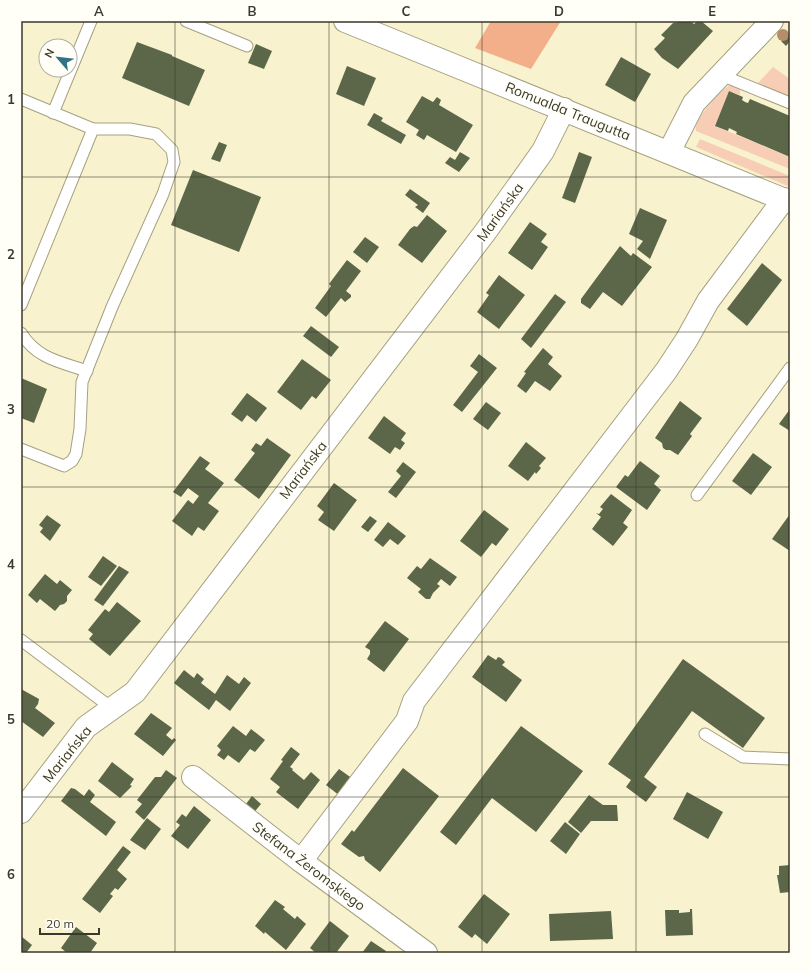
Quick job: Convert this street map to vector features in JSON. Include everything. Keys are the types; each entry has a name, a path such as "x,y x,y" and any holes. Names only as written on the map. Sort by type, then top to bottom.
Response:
{"street":[{"name":"Romualda Traugutta","path":"345,21 787,201"},
{"path":"669,152 694,103 772,21"},
{"name":"Mariańska","path":"21,812 86,728 134,692 486,231 543,151 564,109"},
{"path":"301,861 407,721 414,701 666,370 687,339 708,301 787,201"},
{"name":"Stefana Żeromskiego","path":"193,777 301,861 426,953"}],"lane":[{"path":"53,113 91,21"},
{"path":"186,21 247,46"},
{"path":"721,75 790,103"},
{"path":"21,99 93,129 130,129 156,134 172,150 174,162 163,194 112,307 82,382 80,429 76,454 72,461 64,466 21,449"},
{"path":"21,305 93,129"},
{"path":"22,337 33,350 42,355 87,371"},
{"path":"697,495 790,368"},
{"path":"21,640 113,709"},
{"path":"705,734 743,757 790,759"}],"shaded area":[{"path":"491,21 561,21 531,69 475,48"},
{"path":"773,67 790,79 790,97 757,84"},
{"path":"732,84 740,88 740,95 729,91 715,126 790,157 790,169 696,131 696,126 703,112 722,91"},
{"path":"700,139 790,176 790,187 696,147"}],"building":[{"path":"690,21 694,24 701,21 713,31 678,69 662,58 654,49 665,38 661,35 673,23"},
{"path":"788,35 790,37 790,41 786,46 781,41"},
{"path":"137,42 172,55 205,70 189,106 122,78"},
{"path":"256,44 272,51 264,69 248,63"},
{"path":"621,57 651,74 635,102 605,85"},
{"path":"347,66 376,78 364,106 336,94"},
{"path":"729,91 743,97 742,100 745,102 748,103 750,99 790,116 790,157 736,134 737,132 729,128 728,131 715,126"},
{"path":"422,96 433,102 437,97 441,100 439,105 473,125 456,152 427,135 424,140 416,135 419,130 406,122"},
{"path":"374,113 383,118 381,121 406,135 401,144 367,125"},
{"path":"219,142 227,145 220,162 211,159"},
{"path":"460,152 470,158 459,172 445,163 450,157 455,160"},
{"path":"579,152 592,157 575,203 562,198"},
{"path":"193,170 261,197 239,252 171,225"},
{"path":"410,189 430,203 423,213 415,207 418,205 405,195"},
{"path":"640,208 667,220 650,259 637,249 643,241 629,234"},
{"path":"427,215 447,231 422,263 398,245 410,229 414,226 417,227"},
{"path":"530,222 547,234 541,242 548,247 532,270 508,253"},
{"path":"365,237 379,247 367,263 353,252"},
{"path":"620,246 631,256 633,253 652,267 622,306 603,292 590,309 581,303 581,299"},
{"path":"347,260 361,271 346,291 351,295 351,297 345,302 341,298 326,317 315,308 331,286 329,284"},
{"path":"762,263 782,280 747,326 727,309"},
{"path":"499,275 525,295 499,329 477,312 489,295 486,293"},
{"path":"555,294 566,302 531,348 521,339"},
{"path":"311,326 339,347 331,357 303,336"},
{"path":"543,348 553,357 548,364 562,376 550,391 535,381 526,393 517,386 526,373 524,372"},
{"path":"479,354 497,368 462,412 453,405 478,372 470,366"},
{"path":"302,359 331,380 316,399 312,396 301,410 277,392"},
{"path":"21,378 47,389 34,423 21,418"},
{"path":"247,393 267,408 256,422 247,415 242,422 231,414"},
{"path":"680,401 702,418 690,434 692,436 678,455 663,448 662,443 655,438"},
{"path":"486,402 501,413 488,430 473,419"},
{"path":"790,409 790,431 779,424"},
{"path":"384,416 406,433 401,440 405,443 400,450 395,447 390,454 368,438"},
{"path":"267,438 291,455 259,499 234,480 255,453 251,450 256,443 261,446"},
{"path":"526,442 546,458 539,466 541,468 536,474 535,472 528,481 508,466"},
{"path":"753,453 772,467 751,495 732,481"},
{"path":"200,456 210,463 205,469 224,483 208,503 219,511 204,531 198,527 192,536 172,521 188,500 193,504 199,496 188,488 181,497 173,492"},
{"path":"640,461 660,476 654,484 661,490 647,510 616,487 625,475 628,477"},
{"path":"403,462 416,472 396,498 388,492 401,476 396,471"},
{"path":"334,483 357,500 334,531 318,520 324,512 317,506"},
{"path":"611,494 632,510 623,523 628,527 613,546 592,529 601,517 596,513 599,514 603,509 600,507"},
{"path":"484,510 509,529 496,546 492,543 481,557 460,541"},
{"path":"790,514 790,551 772,539"},
{"path":"47,515 61,525 50,541 40,532 43,528 39,525"},
{"path":"370,516 377,521 368,532 361,527"},
{"path":"388,522 406,536 398,545 390,539 383,547 374,540"},
{"path":"103,556 117,566 101,586 88,577"},
{"path":"430,558 457,577 450,586 441,579 437,584 440,586 433,593 430,599 426,599 418,592 421,589 407,578 417,566 421,569"},
{"path":"119,566 129,572 103,606 94,600"},
{"path":"45,574 57,584 60,580 72,590 67,596 67,601 60,605 55,611 40,599 37,603 28,595"},
{"path":"117,602 141,621 110,656 89,639 93,634 88,630 105,609 109,612"},
{"path":"385,621 409,639 384,672 367,659 370,654 370,650 365,647"},
{"path":"488,655 496,660 498,657 501,658 505,662 502,665 522,680 506,702 472,677"},
{"path":"683,659 765,718 743,748 692,711 644,777 657,787 646,802 626,787 631,780 608,764"},
{"path":"184,670 194,678 197,673 204,679 201,683 215,694 227,675 239,684 244,677 251,683 230,711 216,700 209,710 174,683"},
{"path":"21,689 39,699 35,708 55,723 43,737 21,721"},
{"path":"151,713 172,728 166,735 172,740 174,738 176,740 163,756 134,734"},
{"path":"233,726 246,736 251,729 265,740 255,752 250,749 239,763 228,755 224,760 217,755 221,750 217,746"},
{"path":"521,726 583,771 536,832 492,798 456,845 440,832"},
{"path":"291,747 300,754 290,767 293,769 292,770 304,780 311,772 320,780 298,809 276,792 280,787 270,779 283,761 281,760"},
{"path":"112,762 134,779 130,785 132,786 120,798 98,781"},
{"path":"403,768 439,796 380,872 365,860 364,856 359,857 341,844 352,830 354,832"},
{"path":"339,769 353,779 340,796 326,785"},
{"path":"166,770 177,778 144,820 135,812 142,804 137,800 155,777 161,777"},
{"path":"71,788 75,789 84,796 89,789 95,795 90,802 116,822 106,836 61,801"},
{"path":"687,792 723,812 708,839 673,819"},
{"path":"589,795 603,805 617,805 618,821 591,821 581,833 568,822"},
{"path":"252,796 261,804 252,815 243,808"},
{"path":"194,806 211,820 188,849 171,836 180,825 176,822 182,814 186,817"},
{"path":"147,818 161,829 145,850 130,840"},
{"path":"565,822 580,834 566,854 550,841"},
{"path":"123,846 131,852 117,870 127,879 118,890 115,888 110,894 113,896 100,913 82,899"},
{"path":"790,865 790,892 780,893 777,875 779,875 779,866"},
{"path":"484,894 510,914 487,944 475,934 472,938 458,927"},
{"path":"275,900 285,907 283,909 295,919 297,916 306,924 286,950 265,932 264,934 255,926"},
{"path":"690,909 692,909 693,935 666,936 665,910 679,910 679,913 690,912"},
{"path":"611,911 613,939 550,941 549,914"},
{"path":"330,921 349,936 336,953 316,953 310,948"},
{"path":"76,927 97,943 90,953 67,953 61,948"},
{"path":"21,936 32,945 26,953 21,953"},
{"path":"371,941 386,951 384,953 362,953"}]}
